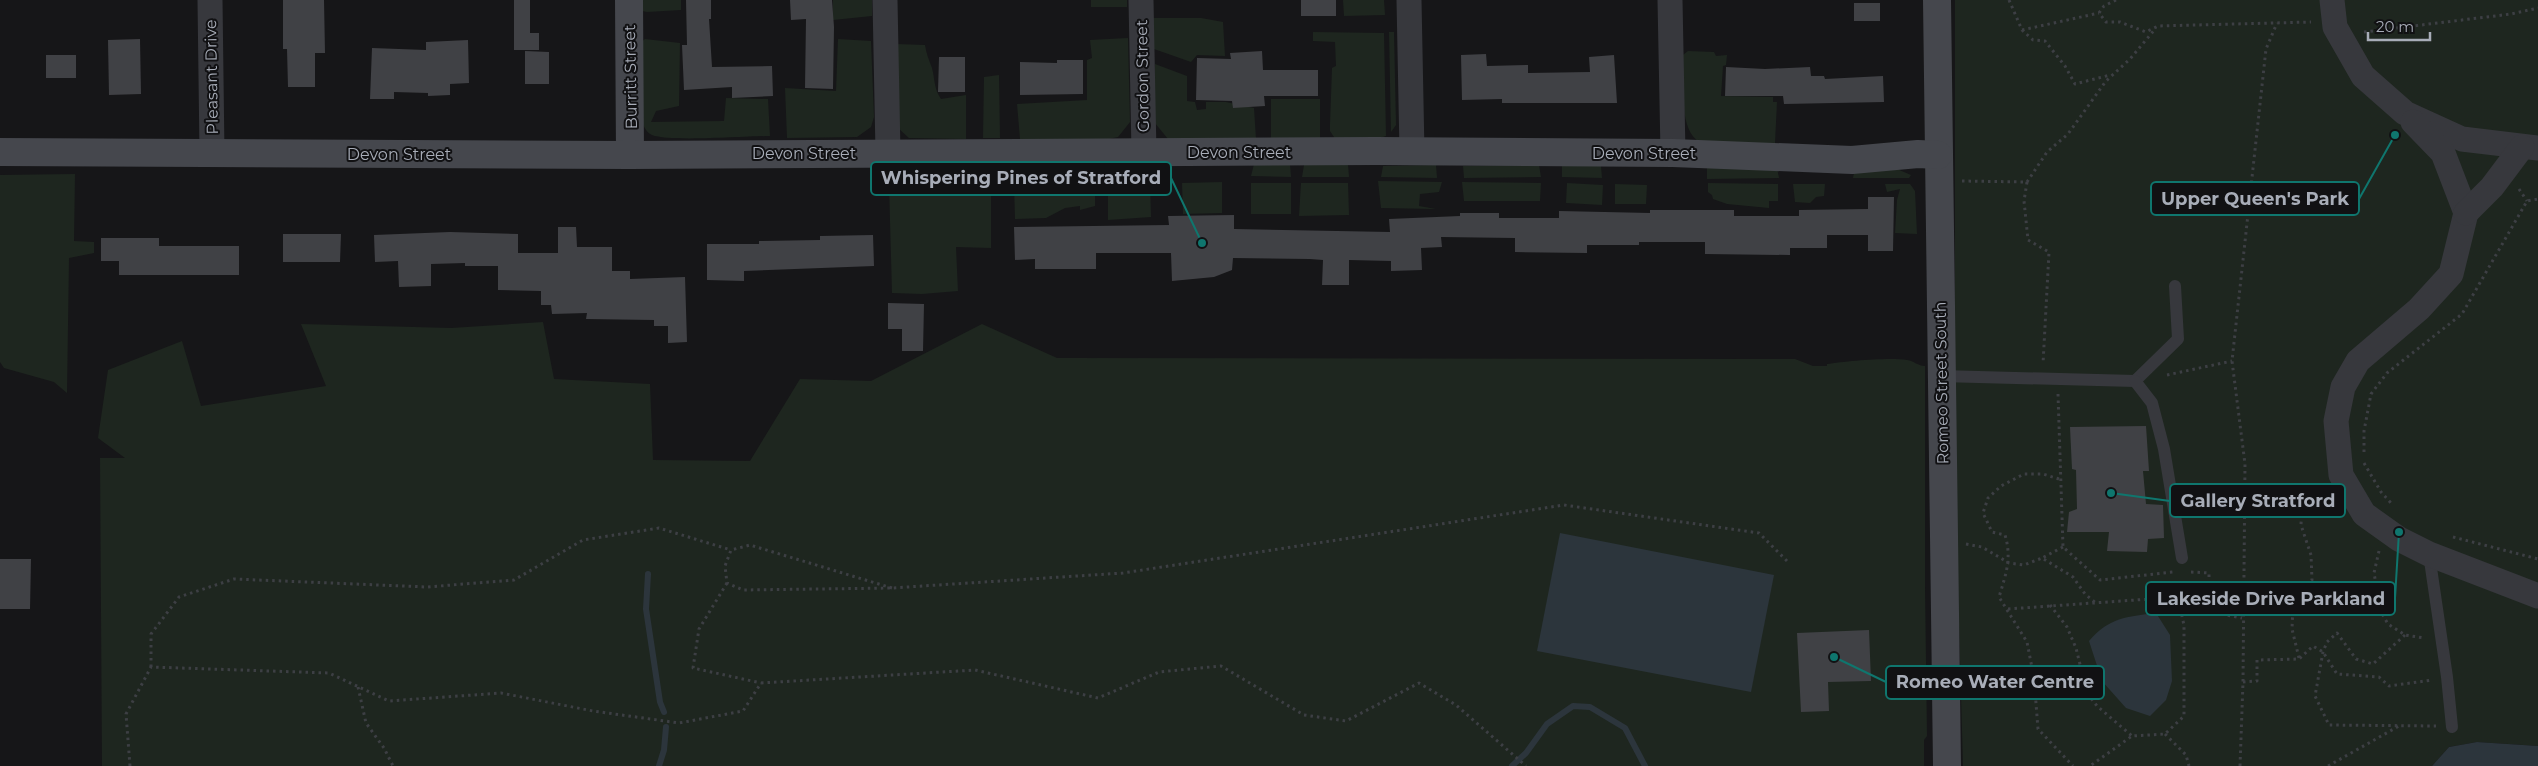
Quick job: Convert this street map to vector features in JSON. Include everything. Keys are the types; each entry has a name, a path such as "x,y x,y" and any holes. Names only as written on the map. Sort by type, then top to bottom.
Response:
{"street":[{"name":"Pleasant Drive","path":"210,0 212,154"},
{"name":"Burritt Street","path":"629,0 630,155"},
{"path":"886,0 888,153"},
{"name":"Gordon Street","path":"1141,0 1144,153"},
{"path":"1409,0 1412,152"},
{"path":"1670,0 1673,153"},
{"name":"Romeo Street South","path":"1937,0 1947,766"},
{"path":"2332,0 2335,27 2364,76 2404,113 2442,153 2466,213"},
{"path":"2404,113 2462,139 2530,148"},
{"path":"2530,148 2466,213 2451,274 2419,309 2358,361 2342,387 2336,421 2341,475 2364,514 2391,519 2399,539 2536,601"},
{"name":"Devon Street","path":"0,152 630,155 888,153 1673,153 1852,160 1938,154"}],"lane":[{"path":"1941,376 2135,381 2178,339 2175,286"},
{"path":"2135,381 2152,403 2164,449 2182,558"},
{"path":"2429,554 2447,677 2452,727"}],"path":[{"path":"2009,0 2022,30 2033,40 2045,41 2065,66 2075,84 2114,74 2120,67"},
{"path":"2022,30 2099,13 2104,6 2116,0"},
{"path":"2099,13 2106,22 2120,22 2146,32 2158,26 2316,22 2358,32 2511,14 2538,8"},
{"path":"2240,766 2243,682 2242,618 2245,464 2232,361 2266,49 2277,24"},
{"path":"2042,380 2049,252 2028,240 2024,201 2027,182 2048,152 2068,134 2106,81 2158,26"},
{"path":"1957,181 2027,182"},
{"path":"2442,641 2405,635 2388,624 2381,612 2374,573 2391,519 2381,492 2364,463 2364,431 2371,394 2387,374 2462,314 2527,201 2538,199"},
{"path":"2135,381 2232,361"},
{"path":"2058,380 2059,479 2063,547 2100,580 2183,571 2209,573 2209,604 2221,614 2242,618"},
{"path":"2059,479 2043,474 2024,474 2001,486 1988,498 1983,513 1992,532 2004,535 2009,548 2009,563 1999,596 2027,642 2034,678 2038,729 2073,766"},
{"path":"2299,659 2292,629 2293,604 2312,580 2311,555 2301,525 2302,503 2341,475"},
{"path":"727,583 743,590 892,588 1122,573 1564,505 1758,534 1787,561"},
{"path":"130,766 126,714 151,667 151,634 179,597 234,579 427,587 514,580 583,540 659,528 731,550 750,545 892,588"},
{"path":"2444,534 2538,560"},
{"path":"1944,540 1982,547 2009,563 2024,565 2063,547"},
{"path":"731,550 724,566 727,583 698,629 693,668 761,683 975,670 1098,698 1159,672 1220,666 1304,714 1346,721 1419,683 1456,704 1526,766"},
{"path":"2042,558 2073,577 2085,594 2097,604"},
{"path":"2182,558 2183,571"},
{"path":"2008,609 2164,598 2180,608 2184,624 2184,716 2165,734 2132,736 2090,766"},
{"path":"2050,605 2067,627 2076,648 2087,693 2097,706 2132,736"},
{"path":"2405,635 2373,664 2356,659 2337,633 2327,642 2323,652 2316,696 2329,725 2452,727"},
{"path":"2243,682 2257,681 2256,660 2299,659 2313,646 2323,652 2337,674 2378,677 2389,686 2447,677"},
{"path":"151,667 328,673 389,701 502,693 593,711 679,723 743,711 761,683"},
{"path":"357,686 366,723 384,748 393,766"},
{"path":"2328,766 2400,726"},
{"path":"2165,734 2186,754 2189,766"}],"shaded area":[{"path":"638,0 681,0 681,10 647,12 638,10"},
{"path":"833,0 872,0 872,16 833,20"},
{"path":"1091,0 1127,0 1127,7 1091,7"},
{"path":"1343,0 1384,0 1385,15 1344,16"},
{"path":"1955,0 2538,0 2538,746 2477,742 2449,747 2432,766 1963,766 1955,483"},
{"path":"1151,18 1201,18 1223,22 1225,56 1197,55 1191,62 1154,49"},
{"path":"1313,32 1384,33 1386,136 1373,140 1336,140 1330,131 1332,68 1336,66 1335,42 1313,41"},
{"path":"1389,32 1394,32 1396,125 1391,132"},
{"path":"1128,38 1130,122 1118,137 1109,139 1020,139 1017,104 1087,100 1087,60 1092,58 1090,40"},
{"path":"645,39 680,43 679,106 656,111 651,122 724,121 726,98 768,99 770,136 674,138 661,137 649,133 642,123 639,44"},
{"path":"838,39 871,41 874,117 871,127 857,137 787,138 785,88 836,91"},
{"path":"896,44 925,45 936,88 941,99 966,95 966,139 909,138 897,127"},
{"path":"1688,51 1714,52 1716,56 1727,55 1726,65 1723,66 1721,96 1773,97 1773,102 1777,102 1775,143 1702,143 1694,137 1685,117 1683,90 1683,55"},
{"path":"1155,64 1187,76 1187,101 1195,102 1197,110 1206,109 1206,102 1226,102 1254,108 1256,139 1168,139 1155,123"},
{"path":"999,75 1000,138 983,138 984,77"},
{"path":"1271,99 1320,99 1320,139 1271,138"},
{"path":"1254,164 1290,164 1291,177 1251,176"},
{"path":"1348,164 1349,177 1302,177 1304,165"},
{"path":"1436,165 1437,178 1381,177 1383,166"},
{"path":"1539,165 1541,177 1464,178 1463,166"},
{"path":"1562,166 1601,166 1602,178 1562,177"},
{"path":"1707,167 1777,168 1779,178 1707,179"},
{"path":"1855,168 1897,169 1911,175 1909,178 1853,178"},
{"path":"75,174 74,241 94,242 94,253 69,258 67,393 54,382 4,368 0,362 0,175"},
{"path":"1378,181 1442,182 1439,192 1420,194 1419,206 1436,209 1381,208"},
{"path":"1150,182 1151,217 1108,220 1108,183"},
{"path":"1222,182 1222,213 1183,214 1182,183"},
{"path":"1462,182 1541,183 1540,201 1464,201"},
{"path":"1095,183 1095,206 1080,210 1080,206 1065,208 1046,218 1015,219 1014,184"},
{"path":"1251,183 1291,183 1291,214 1251,214"},
{"path":"1301,183 1348,183 1349,215 1299,216"},
{"path":"1567,183 1603,185 1602,205 1566,203"},
{"path":"1708,183 1778,184 1778,201 1769,201 1769,208 1727,204 1713,199 1712,195 1708,192"},
{"path":"889,184 991,185 991,248 956,247 958,291 922,294 892,293"},
{"path":"1615,184 1647,185 1646,204 1615,204"},
{"path":"1793,184 1825,184 1824,196 1816,197 1810,203 1795,202"},
{"path":"1885,184 1910,184 1915,191 1917,234 1895,233 1897,200 1900,189 1887,192"},
{"path":"543,322 554,379 650,384 653,460 750,461 800,379 871,381 982,324 1057,358 1795,359 1813,366 1827,366 1827,364 1868,360 1899,359 1925,366 1927,736 1924,740 1924,766 102,766 100,458 125,458 98,438 108,370 182,341 201,406 326,386 301,324 451,328"},
{"path":"1560,533 1774,575 1751,692 1537,651"},
{"path":"2156,613 2170,635 2172,681 2166,700 2150,716 2126,708 2102,681 2089,641 2104,627 2119,620"},
{"path":"2477,742 2538,746 2538,766 2432,766 2449,747"}],"building":[{"path":"283,0 324,0 325,53 315,53 315,87 288,87 287,49 283,49"},
{"path":"514,0 530,0 530,33 539,33 539,50 514,50"},
{"path":"686,0 711,0 711,19 709,19 712,67 772,66 773,96 732,98 732,87 684,90 682,45 687,45"},
{"path":"790,0 832,0 834,27 833,89 805,88 806,19 791,20"},
{"path":"1301,0 1336,0 1336,16 1301,16"},
{"path":"1854,3 1880,3 1880,21 1854,21"},
{"path":"140,39 141,94 109,95 108,40"},
{"path":"468,40 469,83 450,84 450,95 428,96 428,93 394,92 394,99 370,99 372,48 426,50 426,42"},
{"path":"525,51 549,52 549,84 525,84"},
{"path":"1262,51 1263,70 1318,70 1318,96 1264,96 1265,106 1233,108 1232,101 1196,100 1197,58 1231,59 1230,53"},
{"path":"1486,54 1487,66 1528,65 1528,73 1590,72 1589,57 1614,55 1617,103 1502,103 1502,99 1462,100 1461,55"},
{"path":"46,55 76,55 76,78 46,78"},
{"path":"939,57 965,57 965,92 938,92"},
{"path":"1057,60 1083,60 1083,94 1020,95 1020,62 1057,63"},
{"path":"1726,67 1765,69 1810,67 1811,76 1824,76 1825,79 1883,76 1884,102 1784,104 1783,96 1725,96"},
{"path":"1868,197 1894,197 1893,251 1868,251 1868,235 1827,235 1827,248 1790,248 1790,255 1705,254 1705,242 1639,242 1639,245 1587,245 1587,253 1515,252 1515,238 1441,237 1442,247 1421,248 1422,270 1391,271 1391,261 1349,260 1349,285 1322,285 1323,260 1310,259 1233,258 1232,270 1214,277 1172,281 1171,253 1096,253 1096,269 1035,269 1035,259 1015,260 1014,227 1169,225 1168,216 1234,215 1234,229 1390,232 1389,219 1460,216 1460,213 1499,213 1499,218 1559,218 1559,211 1650,213 1650,210 1734,210 1734,216 1799,216 1799,210 1868,209"},
{"path":"558,227 576,227 577,247 612,247 612,271 630,271 630,279 685,277 687,342 668,343 668,326 654,326 654,320 586,319 587,313 552,314 551,305 541,305 541,291 498,290 498,266 465,266 465,263 431,264 431,286 399,287 398,261 375,262 374,235 450,232 518,234 518,253 558,253"},
{"path":"283,234 341,234 340,262 283,262"},
{"path":"873,235 874,266 744,271 744,281 707,280 707,244 759,244 759,241 820,240 820,236"},
{"path":"101,238 159,238 159,246 239,246 239,275 119,275 119,261 101,261"},
{"path":"888,303 924,304 923,351 902,351 902,329 888,329"},
{"path":"2146,426 2149,471 2143,471 2146,504 2163,505 2164,538 2148,539 2147,552 2107,551 2109,532 2067,532 2069,512 2077,509 2076,470 2072,469 2070,427"},
{"path":"0,559 31,559 30,609 0,609"},
{"path":"1869,630 1871,681 1828,682 1829,711 1801,712 1797,633"}],"waterway":[{"path":"648,574 646,609 660,702 664,712"},
{"path":"1512,766 1526,753 1547,724 1573,706 1590,707 1625,728 1645,766"},
{"path":"659,766 664,750 666,727"}],"place":[{"name":"Upper Queen's Park","path":"2395,135"},
{"name":"Whispering Pines of Stratford","path":"1202,243"},
{"name":"Gallery Stratford","path":"2111,493"},
{"name":"Lakeside Drive Parkland","path":"2399,532"},
{"name":"Romeo Water Centre","path":"1834,657"}]}
